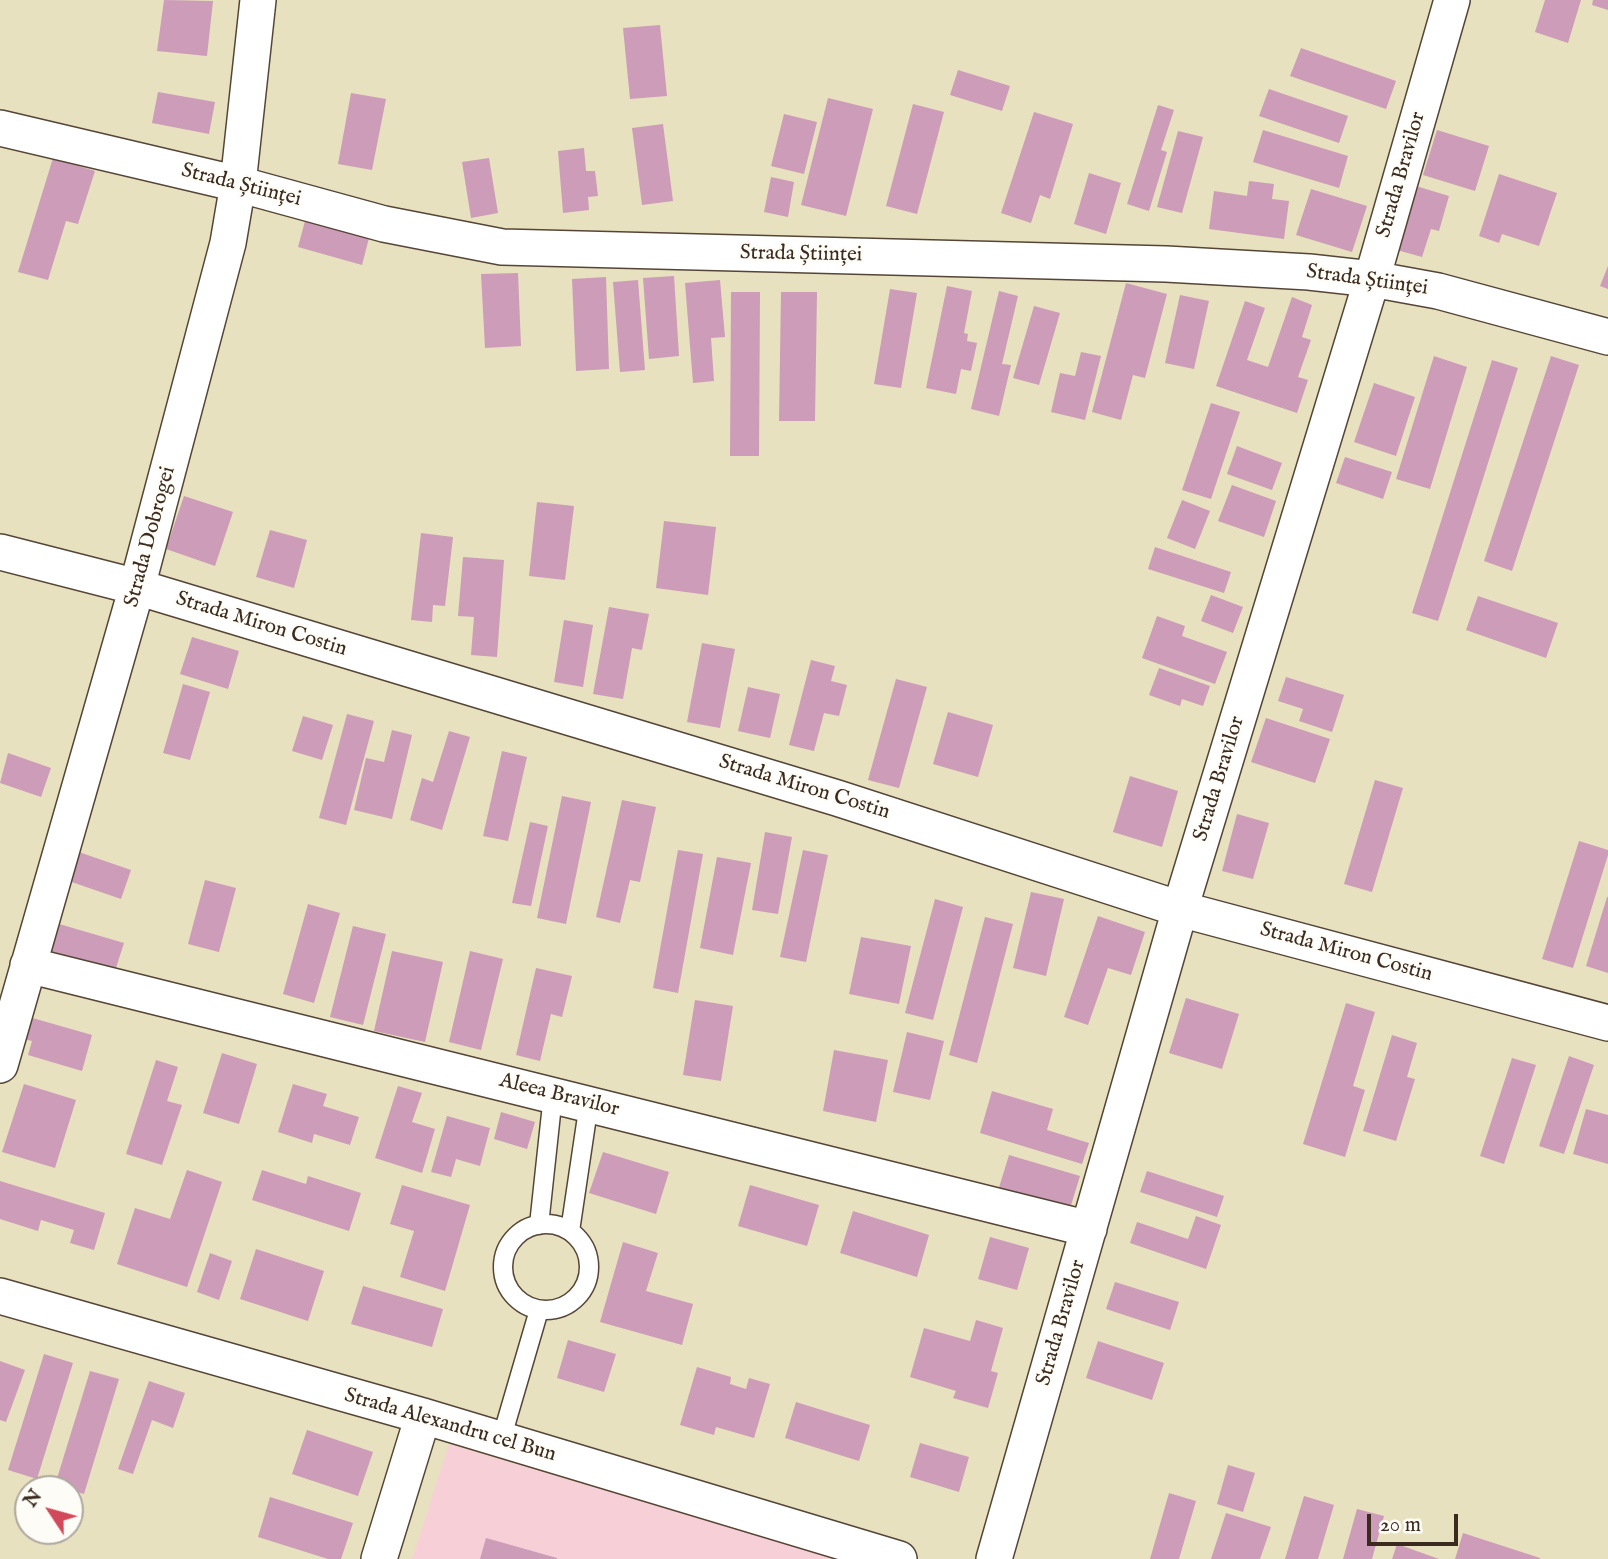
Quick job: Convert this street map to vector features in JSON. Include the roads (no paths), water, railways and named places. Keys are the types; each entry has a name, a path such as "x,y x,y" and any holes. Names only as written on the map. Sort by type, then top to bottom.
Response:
{"street":[{"name":"Strada Dobrogei","path":"0,1065 137,587 228,243 238,184 258,0"},
{"name":"Strada Bravilor","path":"994,1559 1180,909 1372,279 1452,0"},
{"name":"Strada Științei","path":"0,128 238,184 384,224 502,247 1166,264 1372,279 1438,291 1608,337"},
{"name":"Strada Miron Costin","path":"0,552 137,587 837,798 1180,909 1608,1023"},
{"name":"Aleea Bravilor","path":"29,965 1088,1230"},
{"name":"Strada Alexandru cel Bun","path":"0,1296 423,1416 899,1559"},
{"path":"379,1559 423,1416"}],"lane":[{"path":"540,1225 554,1095"},
{"path":"570,1231 589,1103"},
{"path":"540,1225 556,1225 570,1231 579,1239 589,1260 583,1289 573,1301 560,1308 538,1310 514,1296 506,1284 503,1269 510,1244 520,1233 540,1225"},
{"path":"501,1440 538,1310"}]}
